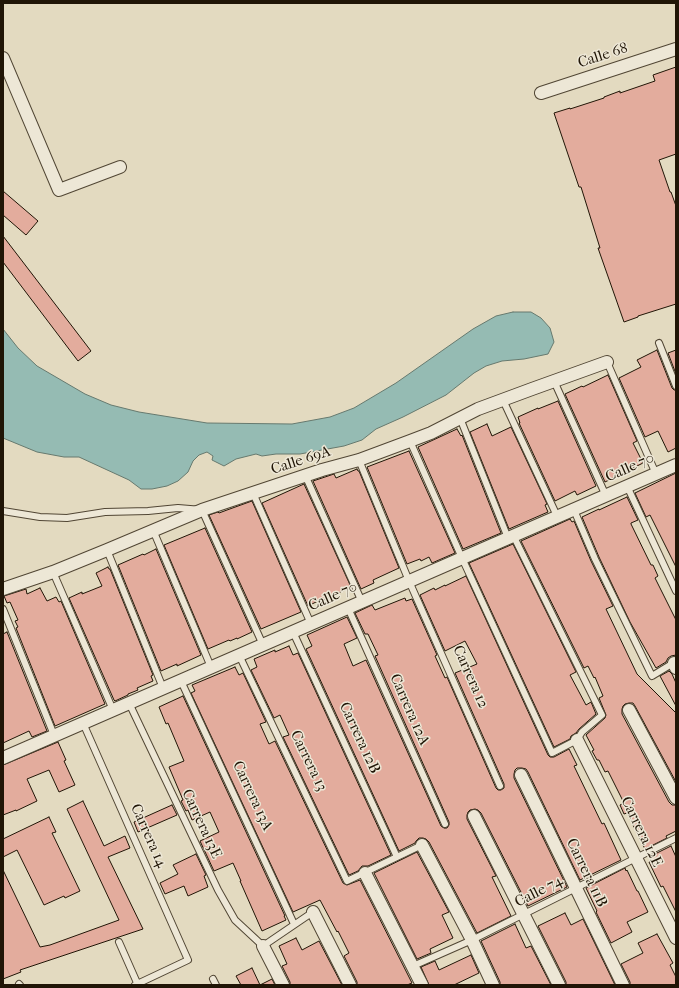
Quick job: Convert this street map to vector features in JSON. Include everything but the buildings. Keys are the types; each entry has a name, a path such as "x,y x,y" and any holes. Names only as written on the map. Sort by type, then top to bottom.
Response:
{"street":[{"name":"Calle 68","path":"541,93 676,50"},
{"path":"3,58 59,190 120,167"},
{"name":"Calle 69A","path":"3,589 53,572 202,510 305,475 359,460 410,441 478,409 608,362"},
{"name":"Calle 70","path":"3,758 676,465"},
{"path":"630,710 676,798"},
{"name":"Carrera 12E","path":"577,740 676,938"},
{"name":"Carrera 11B","path":"520,775 623,985"},
{"path":"474,816 559,985"},
{"path":"422,845 494,985"},
{"path":"365,873 422,985"},
{"path":"313,912 350,985"},
{"path":"263,946 283,985"}],"lane":[{"path":"659,343 676,386"},
{"path":"608,362 656,474"},
{"path":"554,381 606,496"},
{"path":"504,400 558,516"},
{"path":"410,441 552,753 577,740 582,732 602,715 511,536 460,418"},
{"name":"Carrera 12","path":"359,460 409,581 500,786"},
{"path":"305,475 362,602"},
{"path":"627,486 676,591"},
{"path":"253,493 311,624"},
{"path":"3,511 40,517 67,518 104,512 148,511 178,508 202,510 262,645"},
{"path":"574,510 595,559 652,676 675,664"},
{"path":"153,530 211,668"},
{"path":"107,550 163,688"},
{"path":"53,572 113,710"},
{"name":"Carrera 12A","path":"348,608 445,824"},
{"path":"3,609 54,735"},
{"name":"Carrera 12B","path":"293,632 397,857"},
{"name":"Carrera 13","path":"239,655 347,881 365,873"},
{"name":"Carrera 13A","path":"181,681 294,924"},
{"name":"Carrera 13E","path":"129,703 218,890 235,920 263,946"},
{"name":"Carrera 14","path":"83,723 188,960 137,985"},
{"name":"Calle 74","path":"413,966 472,940 676,838"},
{"path":"365,873 422,845"},
{"path":"263,946 313,912"},
{"path":"119,942 137,985"}],"water":[{"path":"513,312 531,312 541,318 550,328 554,342 548,354 524,359 502,361 486,366 474,373 446,395 376,429 362,440 344,446 300,454 276,454 262,456 256,454 236,459 224,466 212,460 213,456 207,452 199,455 193,461 188,472 178,481 167,486 152,489 141,489 129,480 79,457 64,457 37,452 3,438 3,329 18,348 37,366 85,394 111,405 139,412 207,423 292,424 330,417 354,408 396,383 473,329 496,316"}]}
